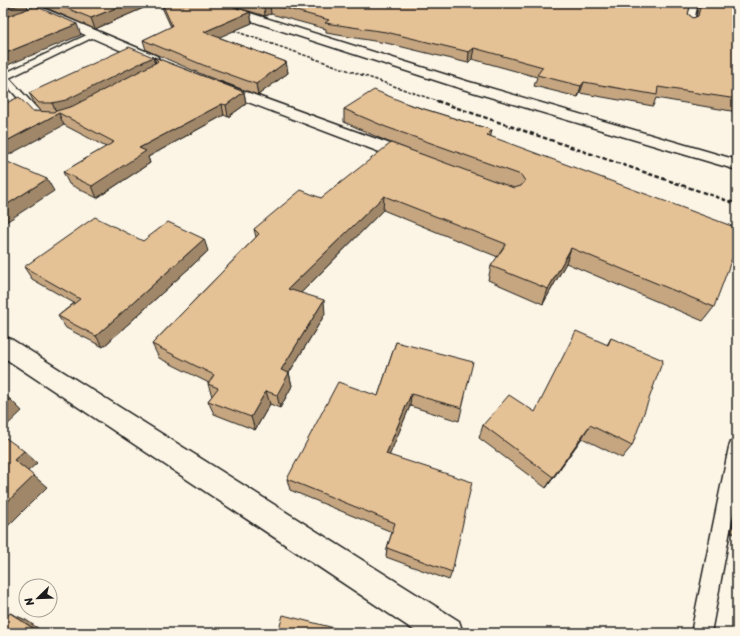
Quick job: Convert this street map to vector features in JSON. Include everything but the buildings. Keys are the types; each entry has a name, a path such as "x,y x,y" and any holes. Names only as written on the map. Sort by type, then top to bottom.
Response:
{"street":[{"path":"21,3 165,65"},
{"path":"206,3 461,84 737,165"},
{"path":"200,80 429,165"},
{"path":"3,345 156,446 448,633"}],"lane":[{"path":"688,25 694,3"},
{"path":"30,17 43,12"},
{"path":"58,119 41,119 4,77 94,35"},
{"path":"701,633 737,447"}],"railway":[{"path":"154,3 172,9"},
{"path":"223,27 440,102"},
{"path":"437,101 737,204"}]}
